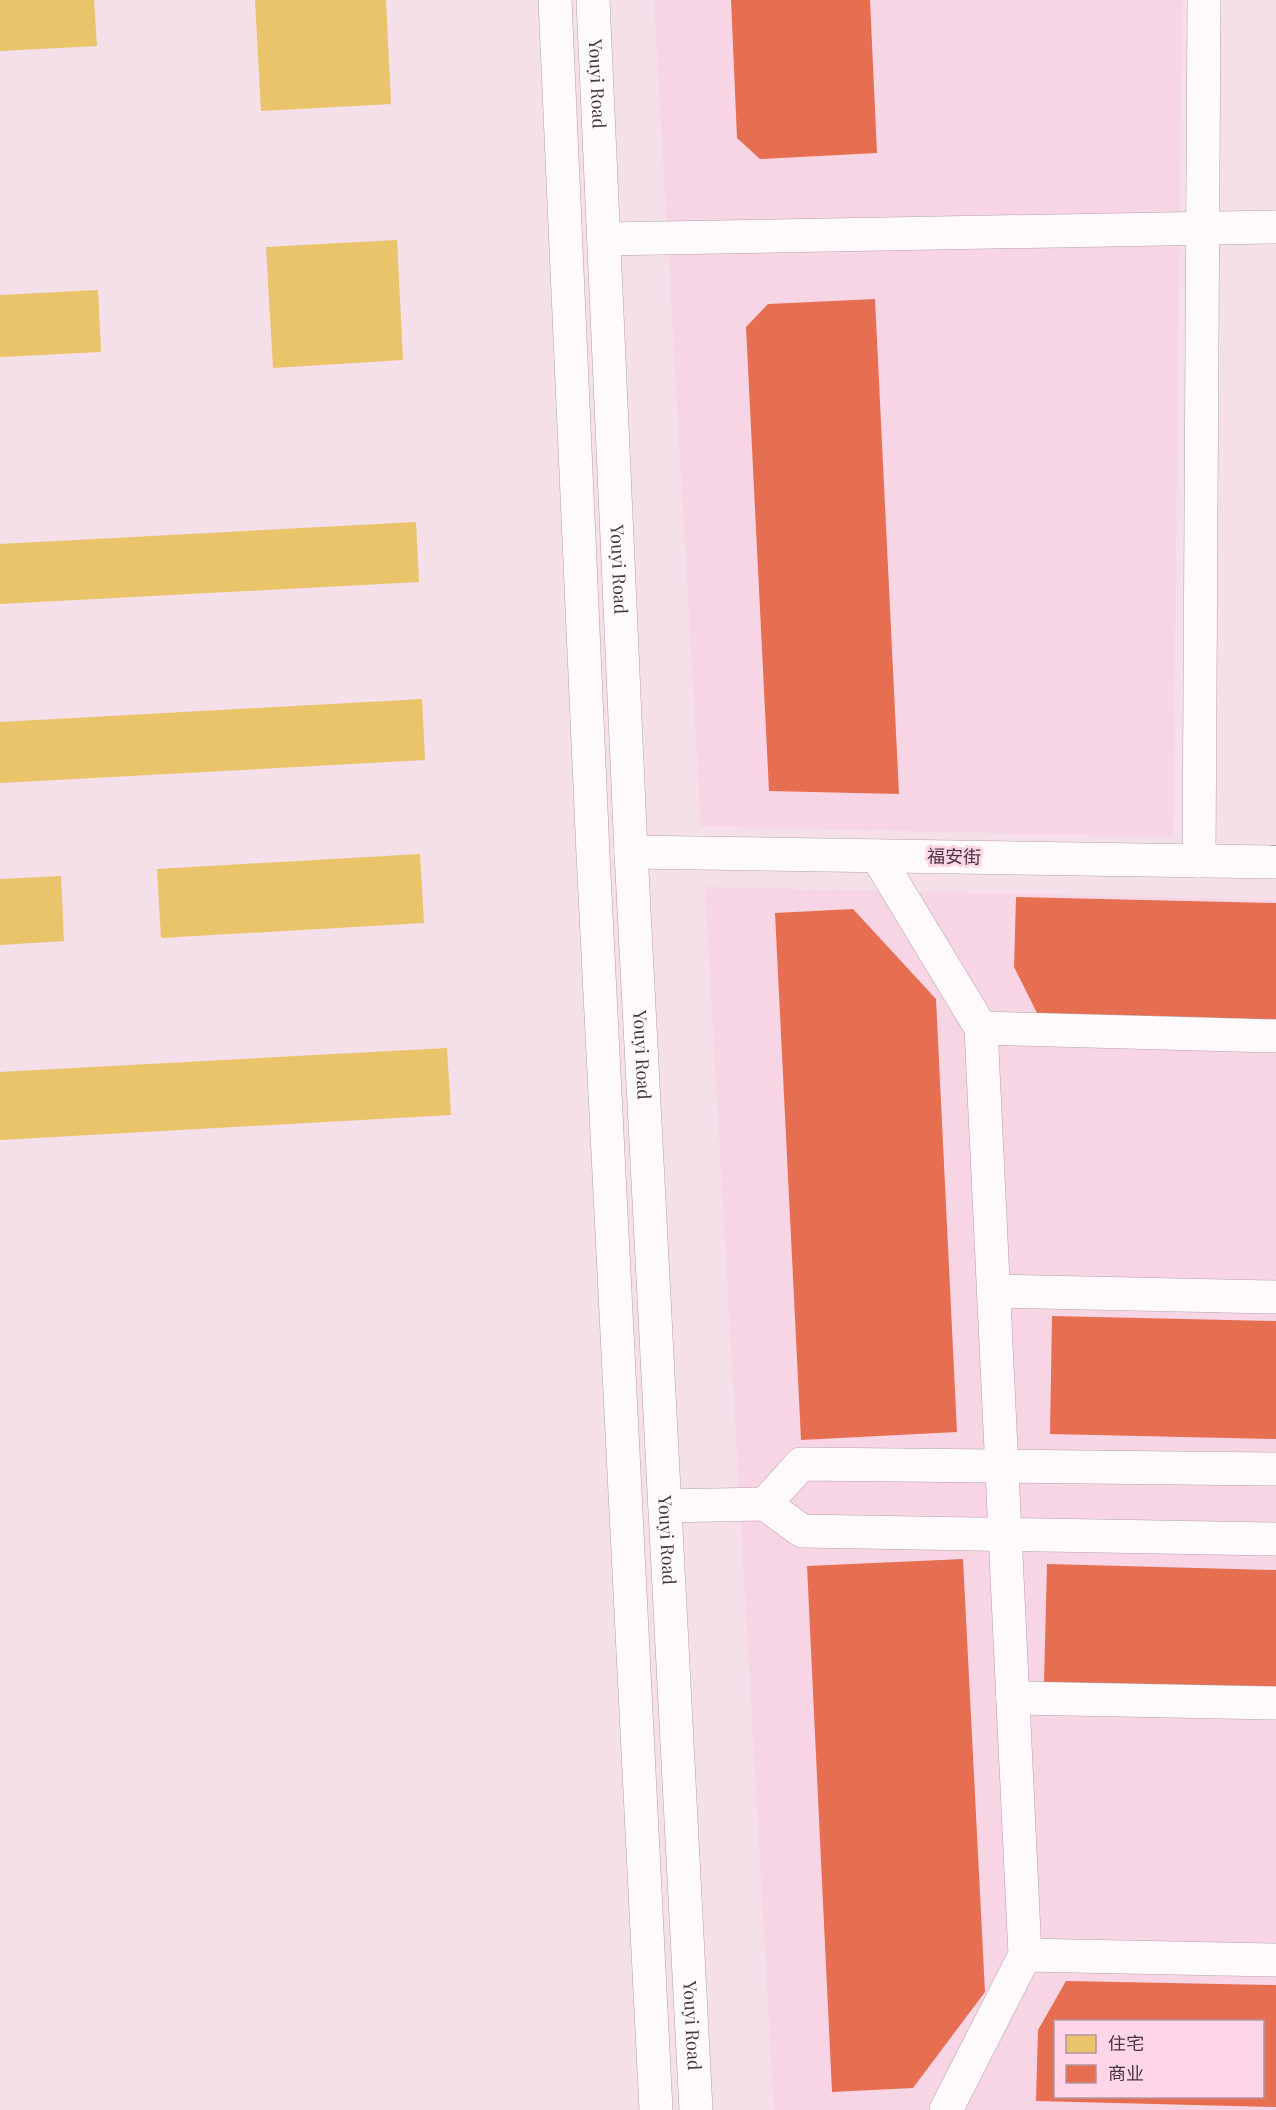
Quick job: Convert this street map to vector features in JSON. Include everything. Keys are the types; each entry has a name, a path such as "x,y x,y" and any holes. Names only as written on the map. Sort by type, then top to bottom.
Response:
{"main road":[{"path":"555,0 591,831 656,2110"},
{"name":"Youyi Road","path":"593,0 631,852 696,2110"},
{"path":"1199,861 1204,0"},
{"path":"604,239 1276,227"},
{"name":"福安街","path":"631,852 1276,862"},
{"path":"877,856 981,1028 1024,1955 946,2110"},
{"path":"981,1028 1276,1036"},
{"path":"993,1291 1276,1297"},
{"path":"765,1504 801,1464 1276,1469"},
{"path":"665,1506 765,1504 802,1531 1276,1539"},
{"path":"1013,1698 1276,1703"},
{"path":"1024,1955 1276,1960"}],"shaded area":[{"path":"654,0 1182,0 1173,837 701,826"},
{"path":"705,887 1276,900 1276,2110 774,2110"}],"building: 住宅":[{"path":"0,0 94,0 97,46 0,51"},
{"path":"255,0 386,0 391,104 261,111"},
{"path":"397,240 403,360 273,368 266,247"},
{"path":"98,290 101,352 0,357 0,295"},
{"path":"416,522 419,582 0,604 0,544"},
{"path":"422,699 425,760 0,783 0,722"},
{"path":"420,854 424,923 161,938 157,869"},
{"path":"61,876 64,941 0,945 0,879"},
{"path":"447,1048 451,1115 0,1140 0,1072"}],"building: 商业":[{"path":"731,0 870,0 877,153 760,159 737,138"},
{"path":"875,299 899,794 769,791 746,327 768,304"},
{"path":"1016,897 1276,903 1276,1024 1040,1019 1014,967"},
{"path":"853,909 936,999 957,1432 801,1440 775,913"},
{"path":"1052,1316 1276,1321 1276,1439 1050,1434"},
{"path":"963,1559 985,1992 913,2088 832,2092 807,1566"},
{"path":"1047,1564 1276,1570 1276,1688 1044,1683"},
{"path":"1066,1981 1276,1985 1276,2107 1036,2101 1038,2030"}]}
